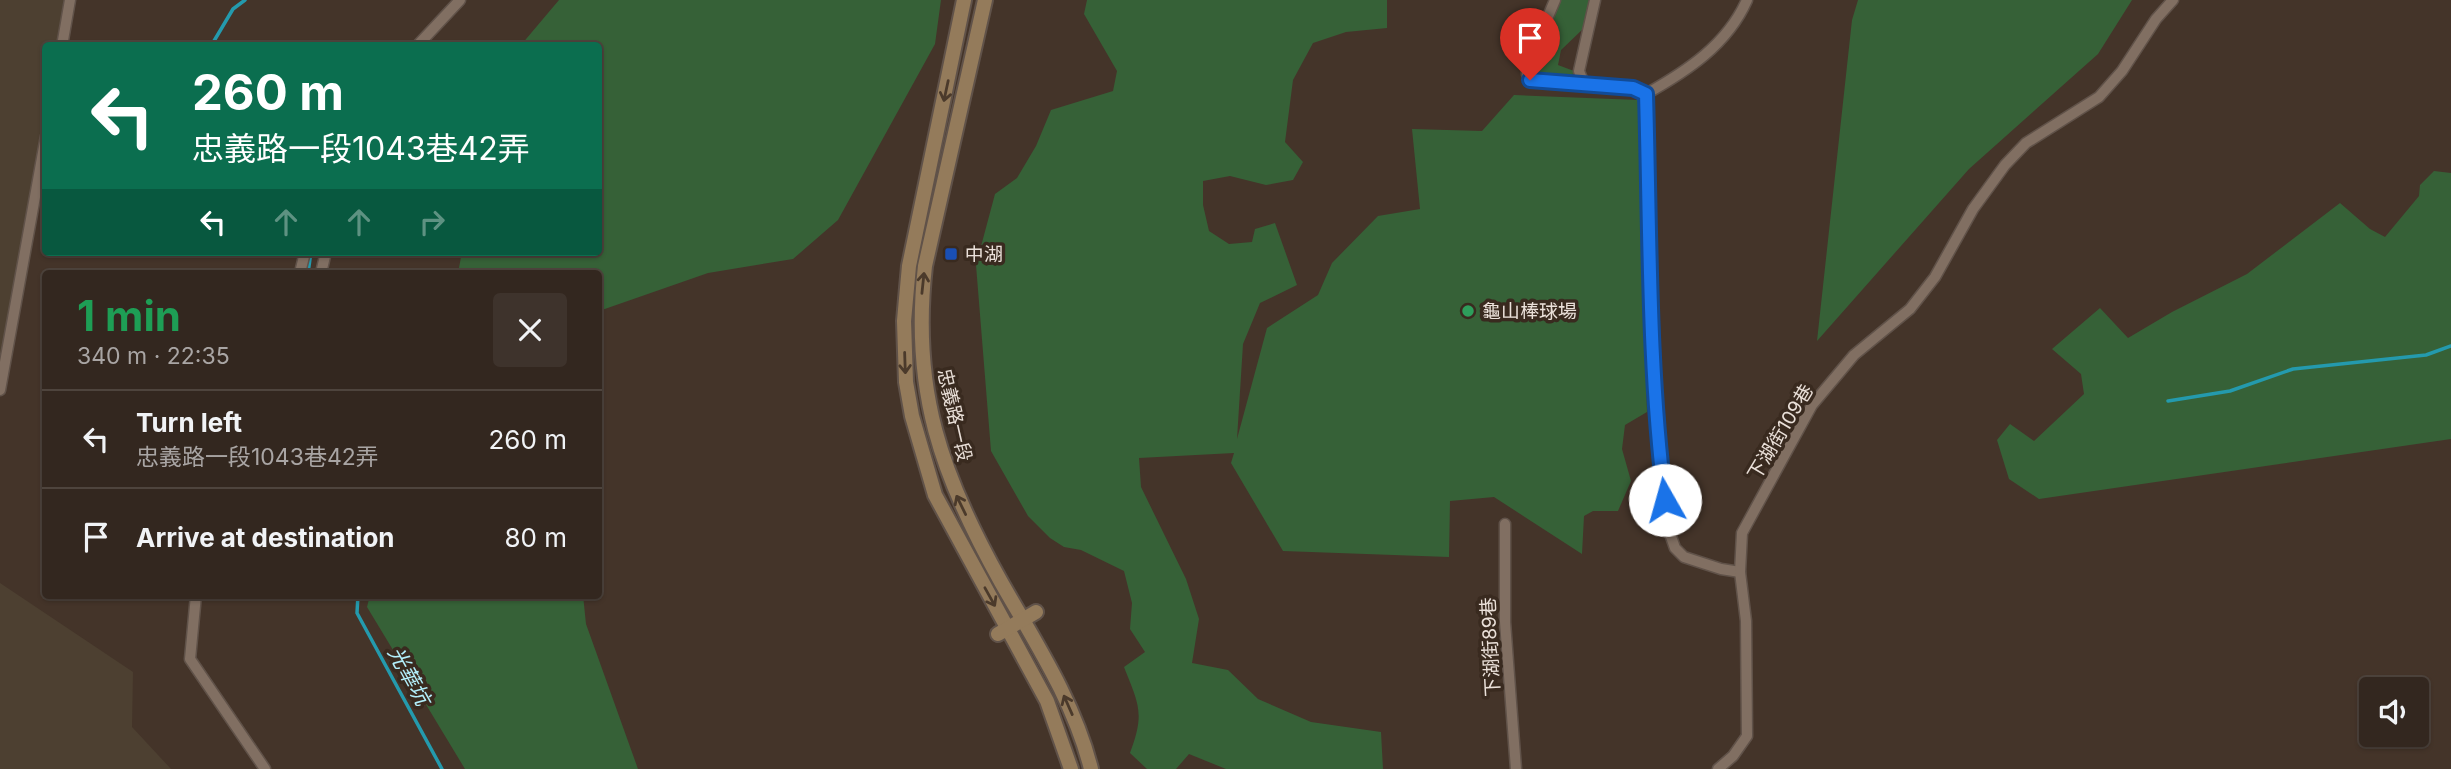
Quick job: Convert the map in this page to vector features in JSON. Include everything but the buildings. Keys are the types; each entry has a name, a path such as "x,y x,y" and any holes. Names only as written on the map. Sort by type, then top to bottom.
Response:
{"main road":[{"name":"忠義路一段","path":"964,0 951,46 909,265 904,321 906,382 912,416 935,495 1003,631 1047,701 1071,769"},
{"name":"忠義路一段","path":"985,0 980,52 925,266 922,292 925,383 937,437 956,496 1029,616 1067,703 1091,769"},
{"path":"951,46 980,52"},
{"path":"1003,631 1029,616"}],"street":[{"path":"63,42 70,0"},
{"path":"421,42 460,0"},
{"path":"1555,0 1530,57 1527,74 1530,80 1633,88 1646,94"},
{"path":"1584,84 1579,71 1595,0"},
{"path":"1646,94 1707,54 1737,23 1747,0"},
{"name":"下湖街109巷","path":"1718,769 1733,756 1747,736 1746,621 1740,572 1742,533 1812,405 1854,355 1910,309 1935,277 1973,209 2005,165 2025,143 2099,97 2122,71 2156,19 2173,0"},
{"path":"1646,94 1654,405 1668,528 1675,548 1684,557 1740,572"},
{"path":"0,390 42,158"},
{"name":"下湖街89巷","path":"1505,524 1505,622 1517,769"},
{"path":"196,599 190,659 265,769"}],"shaded area":[{"path":"0,0 67,0 60,42 42,42 42,135 0,368"},
{"path":"0,583 133,672 132,727 171,769 0,769"}],"green space":[{"path":"559,0 941,0 935,44 838,220 793,259 708,273 602,310 602,270 459,270 461,256 602,256 602,42 524,42"},
{"path":"1087,0 1387,0 1387,28 1346,32 1313,43 1293,80 1285,142 1303,162 1293,180 1266,185 1230,176 1203,181 1203,205 1209,231 1229,244 1252,242 1255,229 1275,223 1297,285 1260,303 1243,344 1237,439 1267,328 1318,295 1332,263 1378,216 1420,209 1412,129 1482,131 1514,95 1638,100 1647,412 1625,425 1622,449 1631,481 1618,511 1593,511 1584,516 1582,554 1494,497 1450,501 1449,557 1283,551 1231,463 1234,453 1139,458 1141,487 1186,579 1199,619 1192,663 1228,670 1258,699 1311,722 1381,732 1383,769 1226,769 1189,754 1176,769 1147,769 1130,753 1139,718 1136,700 1124,667 1145,652 1130,629 1132,603 1124,571 1081,550 1064,547 1050,538 1028,516 991,451 976,265 995,194 1017,178 1036,146 1051,110 1113,91 1117,71 1084,14"},
{"path":"1560,0 1589,0 1585,27 1561,50 1558,65 1574,71 1570,82 1535,78 1534,58"},
{"path":"1858,0 2132,0 2098,54 1969,169 1817,341 1852,20"},
{"path":"2434,171 2451,173 2451,439 2039,499 2009,479 1997,440 2010,424 2034,441 2084,394 2081,374 2052,349 2100,308 2128,338 2247,274 2340,203 2370,229 2385,237 2419,196 2420,185"},
{"path":"369,599 583,599 586,624 638,769 465,769 367,607"}],"waterway":[{"name":"光華坑","path":"213,42 233,9 245,0"},
{"name":"光華坑","path":"308,270 310,256"},
{"path":"2168,401 2230,391 2293,369 2426,355 2451,346"},
{"name":"光華坑","path":"358,599 357,613 442,769"}],"place":[{"name":"中湖","path":"951,254"},
{"name":"龜山棒球場","path":"1468,311"}],"route":[{"path":"1530,80 1633,88 1646,94 1651,342 1655,418 1665,500"}]}
